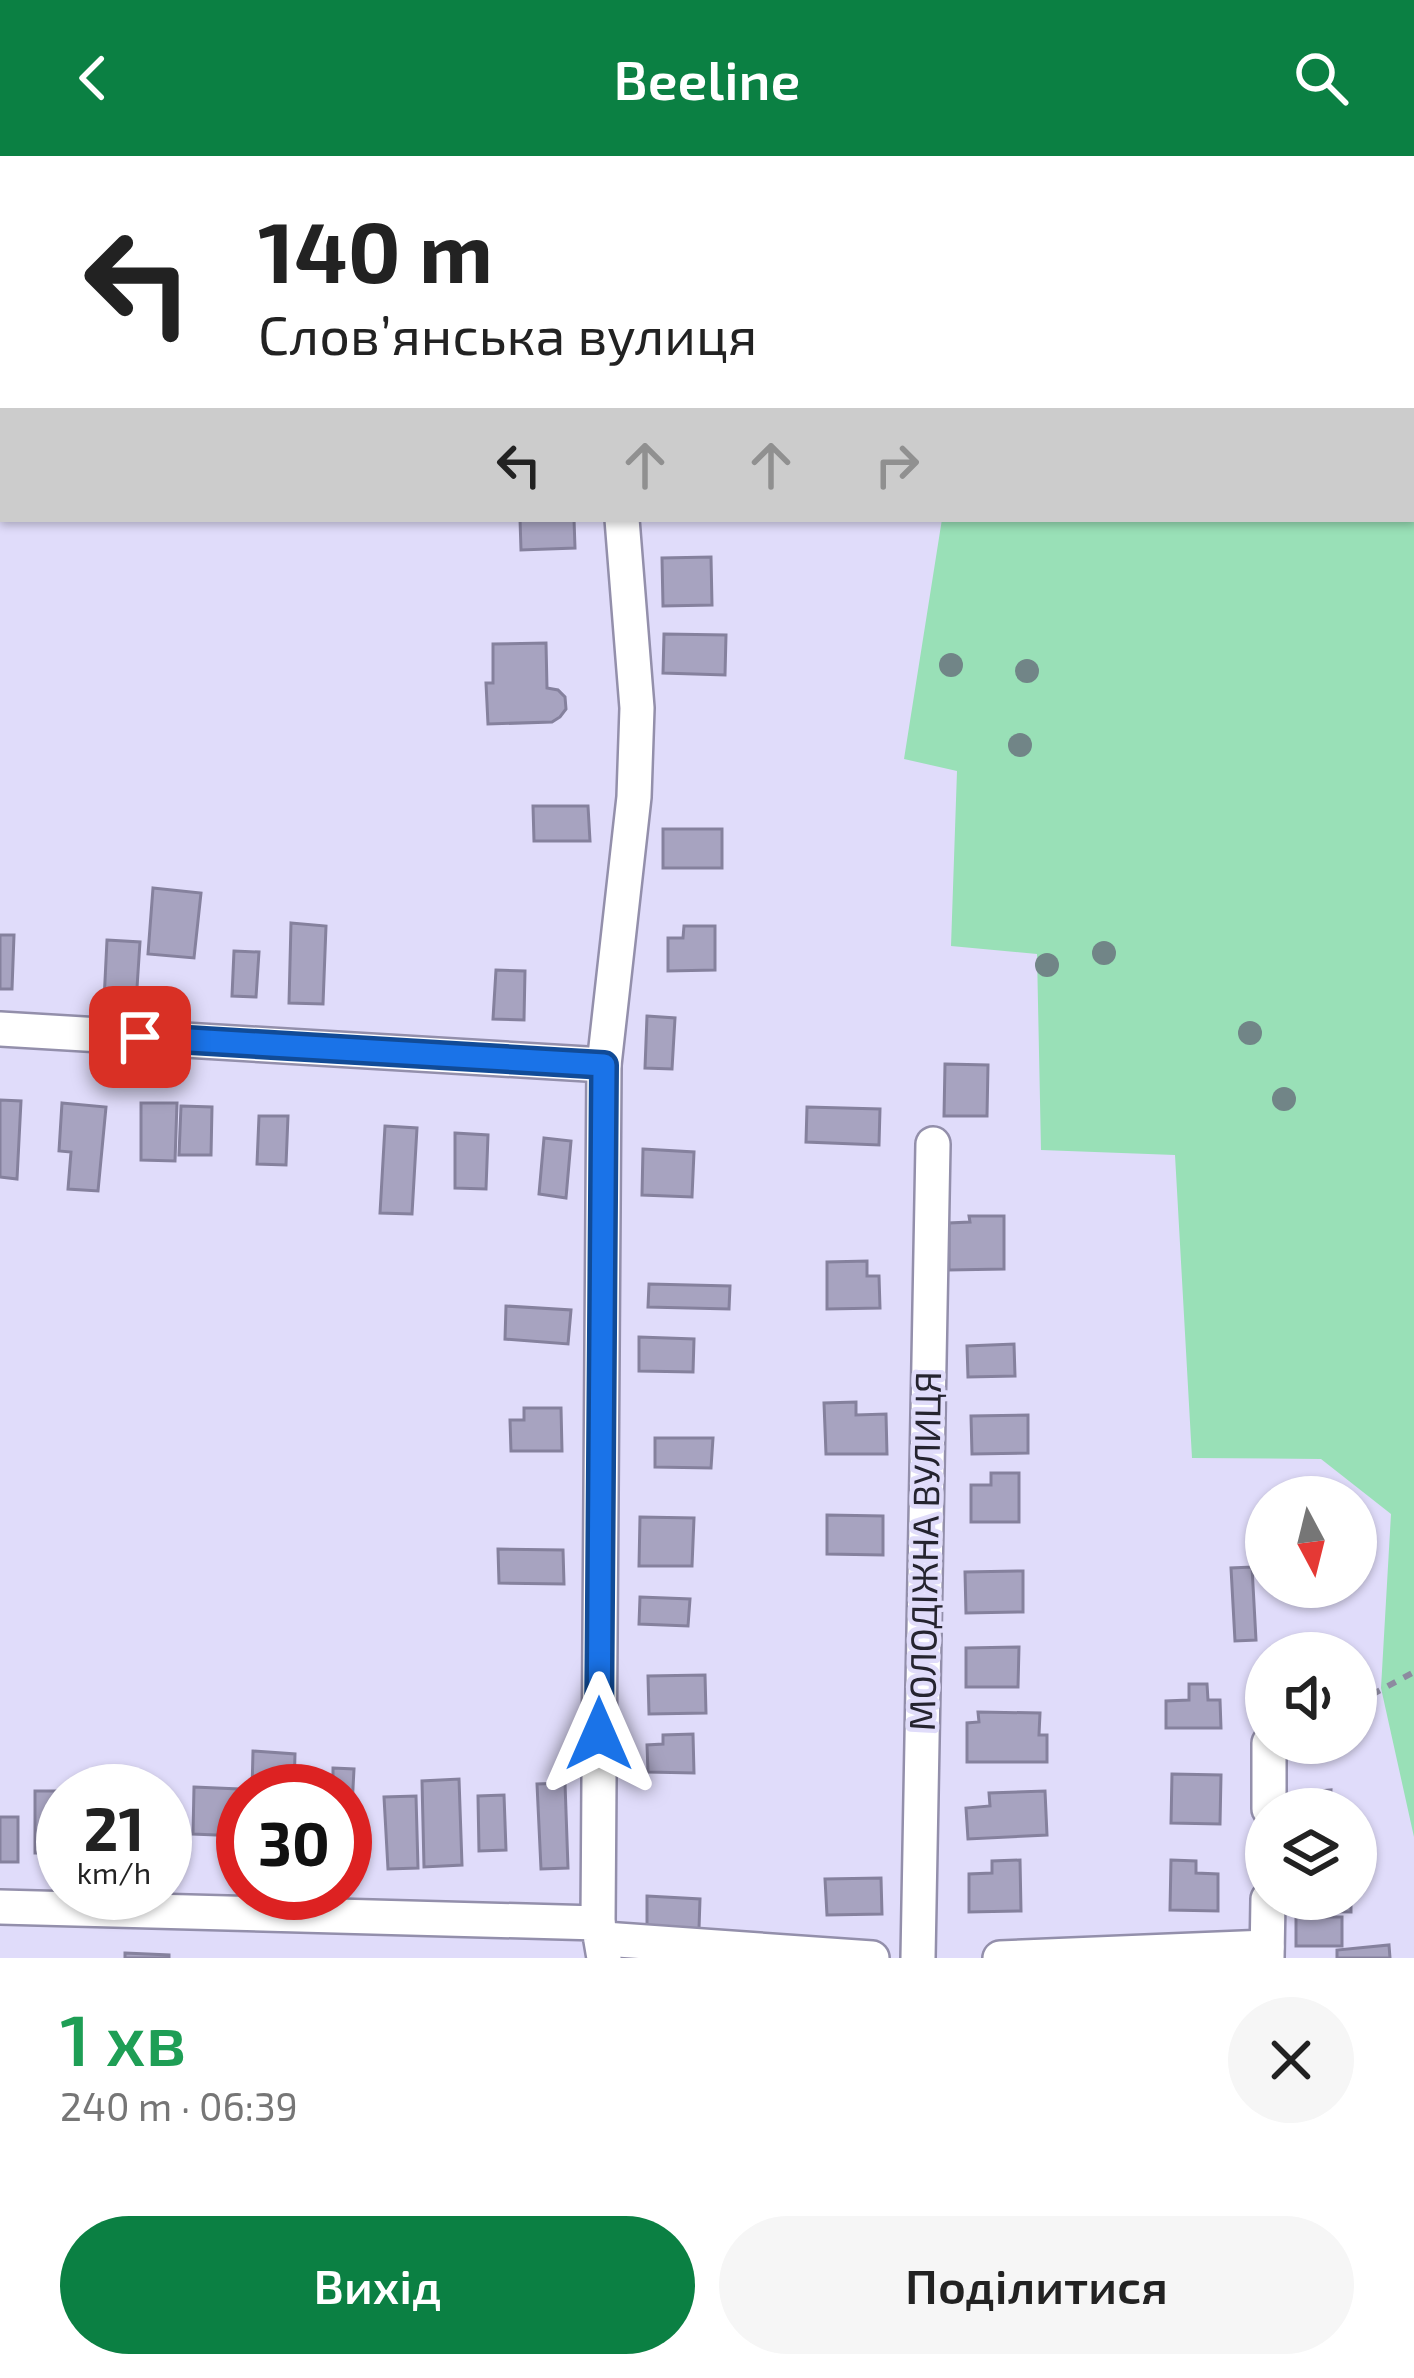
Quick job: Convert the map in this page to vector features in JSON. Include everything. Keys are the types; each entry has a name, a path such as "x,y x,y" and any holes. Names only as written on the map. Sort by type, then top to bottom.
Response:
{"street":[{"path":"602,1940 604,1065 634,797 638,708 622,522"},
{"path":"0,1029 604,1065"},
{"name":"МОЛОДІЖНА ВУЛИЦЯ","path":"918,1958 933,1144"},
{"path":"0,1907 872,1958"},
{"path":"1000,1958 1267,1953 1268,1920"}],"path":[{"path":"1377,1692 1414,1672"}],"green space":[{"path":"942,522 1414,522 1414,1837 1381,1688 1391,1514 1377,1503 1377,1476 1343,1476 1321,1459 1192,1458 1175,1155 1041,1150 1037,954 951,946 957,771 904,759"}],"building":[{"path":"520,522 574,522 575,548 521,550"},
{"path":"711,557 712,605 663,606 662,558"},
{"path":"664,634 726,635 725,675 663,673"},
{"path":"546,643 547,688 565,697 566,709 552,722 488,724 486,683 493,683 493,644"},
{"path":"533,806 588,806 590,841 534,841"},
{"path":"663,829 722,829 722,868 663,868"},
{"path":"153,888 201,893 194,958 148,954"},
{"path":"291,923 326,926 323,1004 289,1003"},
{"path":"684,926 715,926 715,970 668,971 668,938 683,938"},
{"path":"0,935 14,935 12,989 0,989"},
{"path":"107,940 140,942 136,1003 104,1001"},
{"path":"234,951 259,952 256,997 232,996"},
{"path":"496,970 525,971 524,1020 493,1019"},
{"path":"647,1016 675,1018 672,1069 645,1068"},
{"path":"945,1064 988,1065 987,1116 944,1116"},
{"path":"0,1100 21,1101 17,1179 0,1177"},
{"path":"62,1103 106,1107 98,1191 68,1189 71,1152 59,1151"},
{"path":"141,1103 177,1103 175,1161 141,1160"},
{"path":"181,1106 212,1107 211,1155 179,1155"},
{"path":"807,1107 880,1109 879,1145 806,1142"},
{"path":"259,1116 288,1116 286,1165 257,1164"},
{"path":"385,1126 417,1128 412,1214 380,1213"},
{"path":"455,1133 488,1135 486,1189 455,1188"},
{"path":"544,1138 571,1141 566,1198 539,1194"},
{"path":"643,1149 694,1152 692,1197 642,1195"},
{"path":"969,1216 1004,1216 1004,1269 949,1270 949,1223 970,1222"},
{"path":"867,1261 867,1276 879,1276 880,1308 827,1309 827,1262"},
{"path":"649,1284 730,1286 729,1309 648,1307"},
{"path":"506,1306 571,1310 568,1344 505,1339"},
{"path":"639,1337 694,1339 693,1372 639,1371"},
{"path":"1014,1344 1015,1376 968,1377 967,1346"},
{"path":"856,1402 856,1415 886,1414 887,1454 826,1454 824,1403"},
{"path":"524,1408 561,1408 562,1451 511,1451 510,1420 524,1420"},
{"path":"1028,1415 1028,1453 972,1454 971,1416"},
{"path":"655,1438 713,1438 711,1468 655,1467"},
{"path":"991,1473 1019,1473 1019,1522 971,1522 971,1485 991,1485"},
{"path":"827,1515 883,1516 883,1555 827,1554"},
{"path":"640,1517 694,1518 692,1566 639,1566"},
{"path":"498,1549 563,1550 564,1584 499,1583"},
{"path":"1245,1567 1245,1608 1254,1608 1256,1632 1245,1632 1245,1641 1235,1641 1231,1568"},
{"path":"1023,1571 1023,1612 966,1613 965,1572"},
{"path":"640,1597 690,1599 688,1626 639,1624"},
{"path":"1019,1647 1018,1687 966,1687 966,1648"},
{"path":"705,1675 706,1713 649,1714 648,1676"},
{"path":"1189,1684 1207,1684 1208,1700 1220,1700 1221,1728 1166,1728 1166,1701 1189,1700"},
{"path":"978,1712 1040,1713 1039,1735 1047,1735 1047,1762 967,1762 967,1723 979,1722"},
{"path":"693,1734 694,1773 648,1772 647,1745 663,1744 663,1735"},
{"path":"253,1751 295,1754 295,1764 253,1764"},
{"path":"1172,1774 1221,1775 1220,1824 1171,1823"},
{"path":"459,1779 462,1865 424,1867 422,1781"},
{"path":"565,1783 568,1868 541,1869 537,1784"},
{"path":"194,1787 216,1788 216,1835 193,1834"},
{"path":"1045,1791 1047,1835 968,1839 966,1808 990,1806 989,1793"},
{"path":"504,1795 506,1850 479,1851 478,1796"},
{"path":"416,1796 418,1868 388,1869 384,1797"},
{"path":"0,1817 18,1817 18,1862 0,1862"},
{"path":"1020,1860 1021,1911 969,1912 969,1874 992,1873 992,1861"},
{"path":"1171,1860 1196,1861 1196,1873 1218,1874 1218,1911 1170,1910"},
{"path":"881,1878 882,1914 827,1915 825,1879"},
{"path":"647,1896 700,1899 699,1929 647,1927"},
{"path":"1296,1920 1342,1920 1342,1946 1296,1946"},
{"path":"1389,1945 1390,1958 1337,1958 1337,1950"},
{"path":"125,1953 169,1955 169,1958 125,1958"}],"route":[{"path":"140,1037 604,1065 599,1734"}]}
